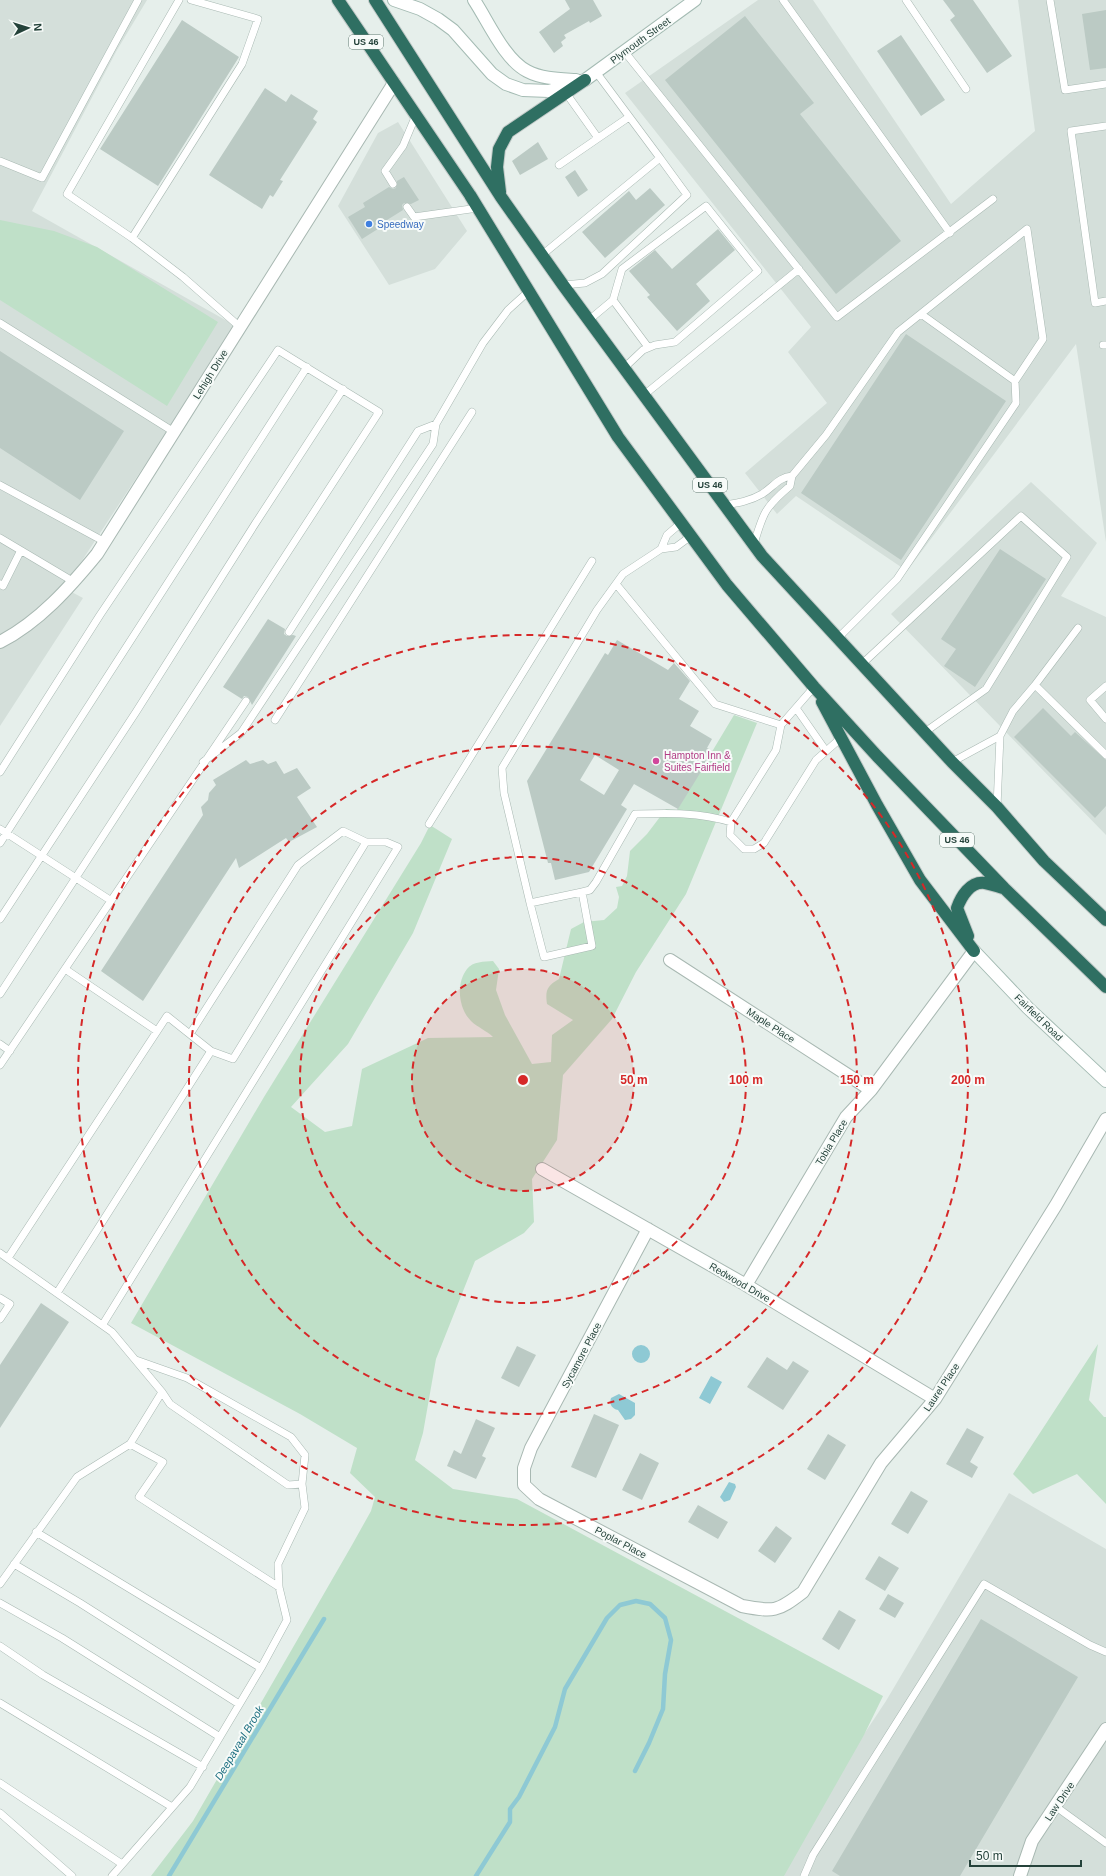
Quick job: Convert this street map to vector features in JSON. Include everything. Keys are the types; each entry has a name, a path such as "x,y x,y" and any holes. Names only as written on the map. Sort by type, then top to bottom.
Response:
{"highway":[{"name":"US 46","path":"338,0 478,208 618,437 727,585 814,687 877,756 1004,888 1106,987"},
{"name":"US 46","path":"375,0 501,197 588,320 754,544 952,762 997,807 1044,861 1106,920"},
{"path":"501,197 497,167 499,149 508,132 585,80"},
{"path":"814,687 876,805 920,880 974,951"},
{"path":"974,951 957,908 961,895 971,887 983,882 1004,888"}],"street":[{"name":"Plymouth Street","path":"394,0 438,19 453,30 492,74 506,84 523,90 550,91 585,80 695,0"},
{"path":"474,0 504,49 527,71 551,78 585,80"},
{"name":"Lehigh Drive","path":"0,642 15,635 65,593 105,542 394,83"},
{"name":"Fairfield Road","path":"974,951 1028,1008 1106,1080"},
{"name":"Tobia Place","path":"746,1285 846,1117 871,1090 974,951"},
{"name":"Maple Place","path":"670,960 871,1090"},
{"name":"Laurel Place","path":"721,1595 742,1606 768,1611 784,1607 803,1592 881,1463 935,1399 1056,1205 1106,1119"},
{"name":"Redwood Drive","path":"542,1169 746,1285 935,1399"},
{"name":"Sycamore Place","path":"524,1485 524,1468 531,1448 648,1229"},
{"name":"Poplar Place","path":"524,1485 539,1499 721,1595"},
{"name":"Law Drive","path":"1020,1876 1032,1841 1106,1729"}],"lane":[{"path":"0,161 42,178 138,0"},
{"path":"179,0 67,194 132,238 183,277 240,327"},
{"path":"132,238 242,64 258,19 191,0"},
{"path":"783,0 950,233"},
{"path":"906,0 966,89"},
{"path":"1050,0 1065,90 1106,84"},
{"path":"624,51 838,317 993,199"},
{"path":"563,285 585,283 602,274 687,196 596,72"},
{"path":"566,93 598,138"},
{"path":"393,184 384,171 403,146 416,115"},
{"path":"559,165 629,117"},
{"path":"1106,126 1071,131 1094,303 1106,301"},
{"path":"542,255 660,158"},
{"path":"588,320 613,300 622,269 706,206 758,270 675,342 648,347 624,368"},
{"path":"407,207 414,217 478,208"},
{"path":"754,544 760,522 769,504 790,486 792,476 826,435 898,332 1027,229 1043,339 1015,381 1016,403 897,579 838,638"},
{"path":"644,395 799,269"},
{"path":"203,762 241,733 410,482 433,444 436,424 483,343 508,310 528,291"},
{"path":"613,300 648,347"},
{"path":"921,314 1015,381"},
{"path":"0,323 174,432"},
{"path":"0,772 100,615 278,350 379,412 0,994"},
{"path":"0,842 3,831 307,367"},
{"path":"0,920 136,712 254,524 342,389"},
{"path":"275,720 472,412"},
{"path":"289,632 418,431 436,424"},
{"path":"725,505 753,498 763,493 783,477 792,476"},
{"path":"0,485 105,542"},
{"path":"862,664 1021,516 1067,557 986,688 925,732"},
{"path":"661,549 667,535 681,523"},
{"path":"582,892 592,946 544,957 504,793 502,768 597,610 623,574 661,549 676,547 691,536"},
{"path":"0,538 20,552 74,582"},
{"path":"0,584 3,586 20,552"},
{"path":"429,824 592,561"},
{"path":"616,584 714,704 781,725"},
{"path":"997,807 1000,736 1013,711 1035,685 1078,628"},
{"path":"1035,685 1106,755"},
{"path":"1106,686 1090,700 1106,719"},
{"path":"814,687 781,725 776,750 730,822 730,835 744,849 754,849 764,843 816,760 841,738"},
{"path":"0,1066 203,762 246,701"},
{"path":"796,708 826,751"},
{"path":"952,762 1000,736"},
{"path":"530,903 590,890 635,814 681,813 713,817 730,822"},
{"path":"3,831 41,857 110,900"},
{"path":"102,1324 398,847 386,842 366,842 343,832 298,866 190,1034"},
{"path":"8,1258 167,1016 211,1051 233,1059 366,842"},
{"path":"64,969 157,1031"},
{"path":"0,1044 10,1051"},
{"path":"57,1293 211,1051"},
{"path":"0,1253 112,1332 162,1392 170,1404 288,1485 302,1484"},
{"path":"0,1298 10,1304 0,1320"},
{"path":"112,1876 190,1787 261,1668 287,1620 279,1587 278,1564 305,1508 302,1484 305,1455 291,1436 187,1378 135,1359"},
{"path":"0,1584 77,1476 130,1444 162,1392"},
{"path":"130,1444 163,1462 139,1497 279,1587"},
{"path":"36,1532 261,1668"},
{"path":"14,1564 80,1603 239,1704"},
{"path":"804,1876 813,1855 984,1584 1090,1645 1106,1652"},
{"path":"0,1603 62,1638 220,1737"},
{"path":"0,1646 43,1675 203,1767"},
{"path":"0,1704 172,1806"},
{"path":"0,1783 122,1864"},
{"path":"1055,1806 1105,1840"},
{"path":"0,1813 72,1876"}],"shaded area":[{"path":"0,0 147,0 117,50 32,211 236,326 64,588 83,598 0,726"},
{"path":"758,0 813,0 951,204 1035,131 1018,0 1106,0 1106,542 1076,344 907,571 796,496 777,514 745,473 827,403 788,352 811,327 625,93"},
{"path":"398,122 467,231 435,269 389,285 338,206 378,133"},
{"path":"1031,482 1097,543 1061,596 1106,617 1106,835 891,614"},
{"path":"1009,1493 1106,1549 1106,1876 770,1876 886,1701"}],"green space":[{"path":"0,220 54,231 97,247 218,322 167,406 0,300"},
{"path":"734,715 757,723 686,894 636,972 612,1019 563,1075 557,1140 532,1179 534,1222 524,1233 475,1261 436,1359 423,1433 415,1460 453,1489 517,1499 883,1696 864,1735 784,1876 151,1876 193,1821 352,1545 371,1511 375,1497 350,1473 357,1448 300,1414 131,1323 264,1097 421,843 430,825 452,839 413,933 348,1044 291,1107 325,1132 352,1126 362,1069 428,1038 493,1037 471,1021 461,1003 460,988 463,975 469,966 475,963 493,961 499,969 496,990 505,1015 532,1064 551,1062 552,1035 573,1020 547,1004 546,995 549,986 559,979 571,929 584,922 604,920 617,908 619,897 616,887 622,886 627,876 630,851 647,834 666,809 677,810"},
{"path":"1098,1344 1089,1400 1104,1417 1106,1417 1106,1504 1077,1474 1033,1494 1013,1474"}],"water":[{"path":"641,1345 647,1348 650,1354 647,1360 641,1363 635,1360 632,1354 635,1348"},
{"path":"711,1376 722,1382 710,1404 699,1398"},
{"path":"619,1394 635,1403 635,1415 631,1419 625,1420 618,1410 614,1409 610,1402 611,1398"},
{"path":"729,1482 735,1484 736,1487 730,1500 724,1502 720,1497"}],"building":[{"path":"565,0 593,0 602,16 590,23 589,21 564,35 566,38 561,42 563,46 554,53 539,32 570,9"},
{"path":"943,0 973,0 1012,56 987,73 950,20 955,16"},
{"path":"1106,10 1106,68 1090,70 1082,14"},
{"path":"745,16 814,103 800,114 901,241 836,294 665,80"},
{"path":"182,20 239,57 158,186 100,149"},
{"path":"901,35 945,100 921,116 877,51"},
{"path":"265,88 286,102 291,94 318,111 313,119 317,122 280,180 283,181 273,197 270,195 262,209 209,175"},
{"path":"538,142 548,159 520,175 512,161"},
{"path":"575,170 588,190 578,197 565,177"},
{"path":"404,177 419,200 411,204 404,203 402,205 403,210 379,225 381,227 362,239 348,217 365,207 363,203 389,187 393,189 396,188 397,181"},
{"path":"650,188 665,205 605,258 582,232 629,191 636,200"},
{"path":"718,229 735,250 696,284 710,301 677,331 647,297 650,295 629,271 655,250 672,269"},
{"path":"906,334 1006,401 901,560 801,493"},
{"path":"0,351 124,431 80,500 0,448"},
{"path":"1000,549 1046,579 975,687 944,666 956,649 941,639"},
{"path":"268,619 285,629 284,634 287,636 296,636 252,705 248,697 244,696 242,699 223,687"},
{"name":"Hampton Inn & Suites Fairfield","path":"617,640 668,670 674,663 690,681 679,699 699,711 690,726 712,739 707,748 711,750 702,770 678,809 634,784 621,805 627,809 589,872 555,880 551,863 548,863 527,781 605,653 608,655","holes":["595,755 619,770 604,795 580,780"]},
{"path":"1043,708 1071,736 1075,732 1106,760 1106,806 1095,818 1014,737"},
{"path":"246,760 250,764 263,760 268,764 276,761 284,774 297,768 311,788 297,797 317,827 289,842 286,838 239,868 236,858 143,1001 101,971 203,815 201,807 208,800 209,793 216,785 213,780"},
{"path":"41,1303 69,1322 0,1428 0,1365"},
{"path":"517,1346 536,1355 519,1387 501,1378"},
{"path":"767,1357 787,1370 793,1361 809,1371 783,1410 747,1387"},
{"path":"594,1414 619,1425 596,1478 571,1467"},
{"path":"476,1419 495,1428 482,1456 486,1458 476,1479 447,1466 454,1450 461,1454"},
{"path":"967,1428 984,1437 970,1462 978,1467 972,1478 946,1464"},
{"path":"828,1434 846,1445 825,1480 807,1469"},
{"path":"640,1453 659,1463 642,1500 622,1490"},
{"path":"911,1491 928,1501 908,1534 891,1524"},
{"path":"698,1505 728,1522 718,1539 688,1522"},
{"path":"776,1526 792,1538 775,1563 758,1551"},
{"path":"879,1556 899,1568 885,1591 865,1579"},
{"path":"888,1594 904,1603 895,1618 879,1609"},
{"path":"839,1610 856,1620 839,1650 822,1639"},
{"path":"981,1619 1078,1677 960,1876 840,1876 832,1871"}],"waterway":[{"path":"476,1876 510,1822 510,1809 519,1797 555,1727 565,1689 607,1618 620,1605 636,1601 650,1604 665,1618 671,1640 665,1674 663,1709 649,1743 635,1771"},
{"name":"Deepavaal Brook","path":"169,1876 324,1619"}],"place":[{"name":"Speedway","path":"369,224"},
{"name":"Hampton Inn & Suites Fairfield","path":"656,761"}]}
